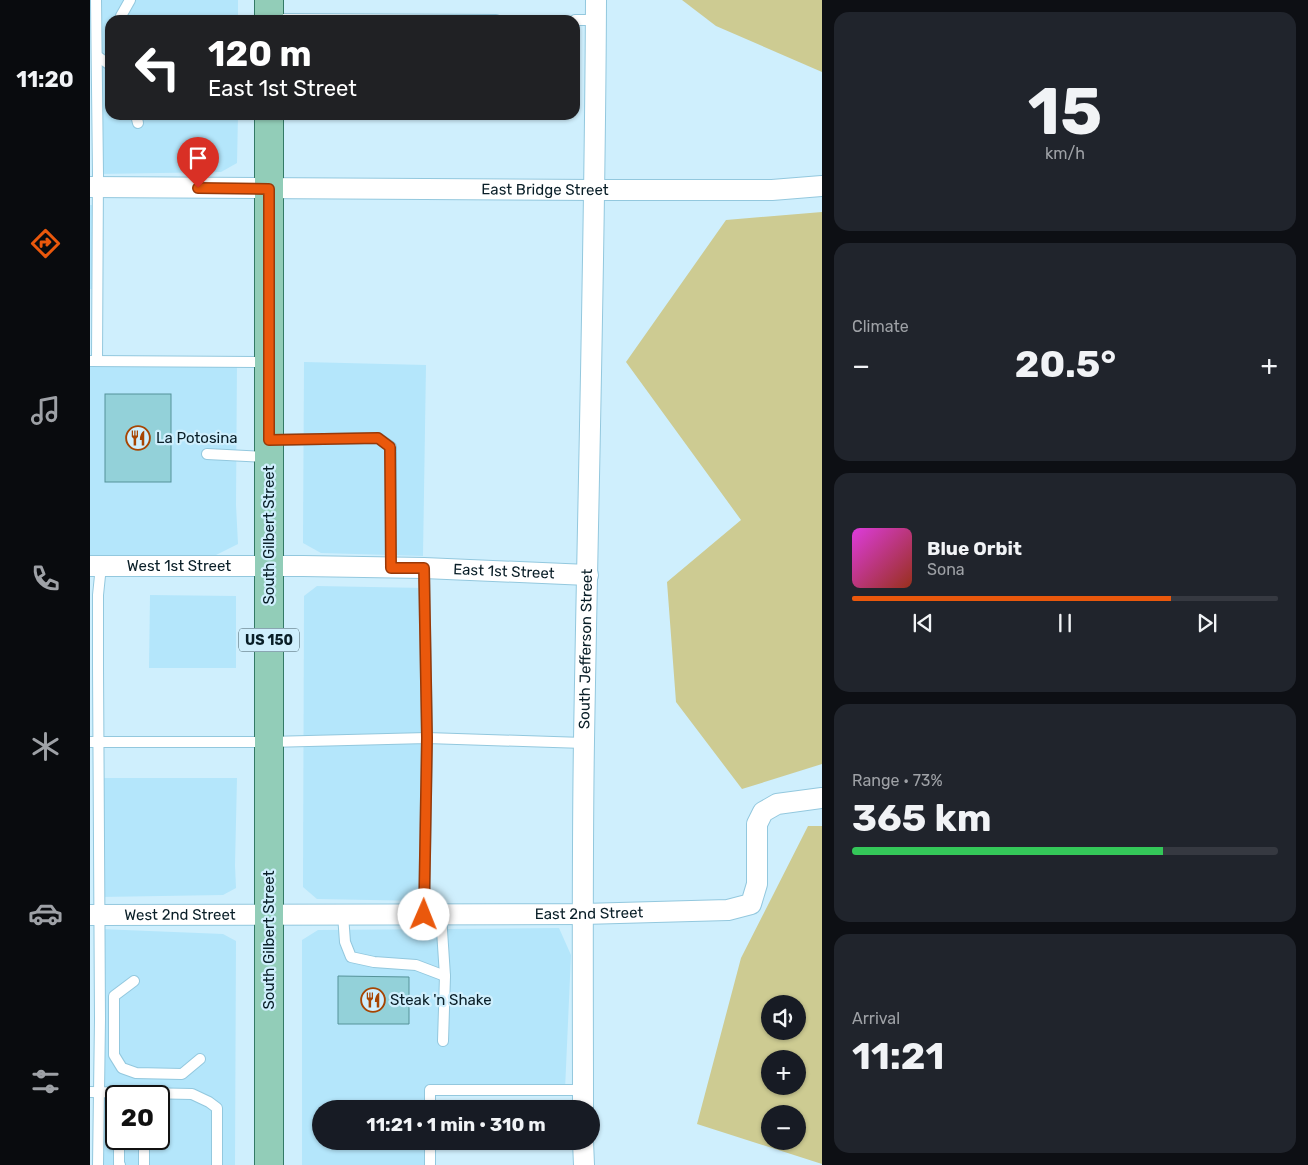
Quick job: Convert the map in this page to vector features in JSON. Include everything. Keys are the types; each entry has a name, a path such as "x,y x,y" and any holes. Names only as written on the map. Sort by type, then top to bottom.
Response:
{"main road":[{"name":"South Gilbert Street","path":"269,120 269,1165"}],"street":[{"name":"South Jefferson Street","path":"583,1099 582,914 584,743 596,0"},
{"name":"East Bridge Street","path":"94,187 772,190 822,186"},
{"name":"East 1st Street","path":"268,565 424,568 588,575"},
{"name":"West 1st Street","path":"96,566 268,565"},
{"name":"East 2nd Street","path":"269,915 582,914 728,910 751,904 757,884 757,824 763,812 777,804 822,798"},
{"name":"West 2nd Street","path":"95,915 269,915"},
{"path":"584,1150 584,1165"}],"lane":[{"path":"96,0 93,20 97,56 94,187 94,361 270,362"},
{"path":"121,15 130,0"},
{"path":"269,13 334,15"},
{"path":"580,20 596,20"},
{"path":"97,56 105,62"},
{"path":"207,454 378,438 390,447 391,568"},
{"path":"96,566 98,595 94,742 95,1093 98,1165"},
{"path":"424,568 433,915 445,976 443,1041"},
{"path":"94,742 269,742 427,738 584,743"},
{"path":"343,915 346,942 351,957 374,962 416,965 445,976"},
{"path":"134,980 114,996 114,1056 122,1068 136,1073 182,1074 200,1059"},
{"path":"430,1100 430,1090 583,1099"},
{"path":"170,1094 192,1094 217,1108 217,1165"},
{"path":"119,1150 120,1165"},
{"path":"144,1150 144,1165"},
{"path":"430,1150 430,1165"}],"shaded area":[{"path":"96,0 238,0 238,15 105,15 105,120 238,120 237,163 221,172 98,174"},
{"path":"682,0 822,0 822,72 716,26"},
{"path":"90,205 98,205 98,289 90,289"},
{"path":"822,212 822,764 742,789 676,702 667,582 741,520 626,362 726,220"},
{"path":"90,361 237,361 236,505 238,544 216,555 90,556"},
{"path":"304,362 426,365 423,556 321,553 303,543"},
{"path":"317,586 425,588 424,901 317,899 303,887 304,596"},
{"path":"150,595 236,596 236,668 149,668"},
{"path":"98,778 237,778 236,888 223,895 100,897"},
{"path":"808,826 822,826 822,1164 778,1150 806,1150 806,1105 761,1105 761,1144 697,1124 741,958"},
{"path":"559,928 571,955 565,1090 431,1090 430,1100 312,1100 312,1150 430,1150 430,1165 302,1165 302,940 318,930"},
{"path":"100,929 223,934 236,941 235,1165 98,1165"}],"building":[{"name":"La Potosina","path":"105,394 171,394 171,482 105,482"},
{"name":"Steak 'n Shake","path":"338,976 409,977 409,1024 338,1024"}],"place":[{"name":"La Potosina","path":"138,438"},
{"name":"Steak 'n Shake","path":"373,1000"}],"route":[{"path":"198,188 269,189 269,440 378,438 390,447 391,568 424,568 427,738 424,915"}]}
